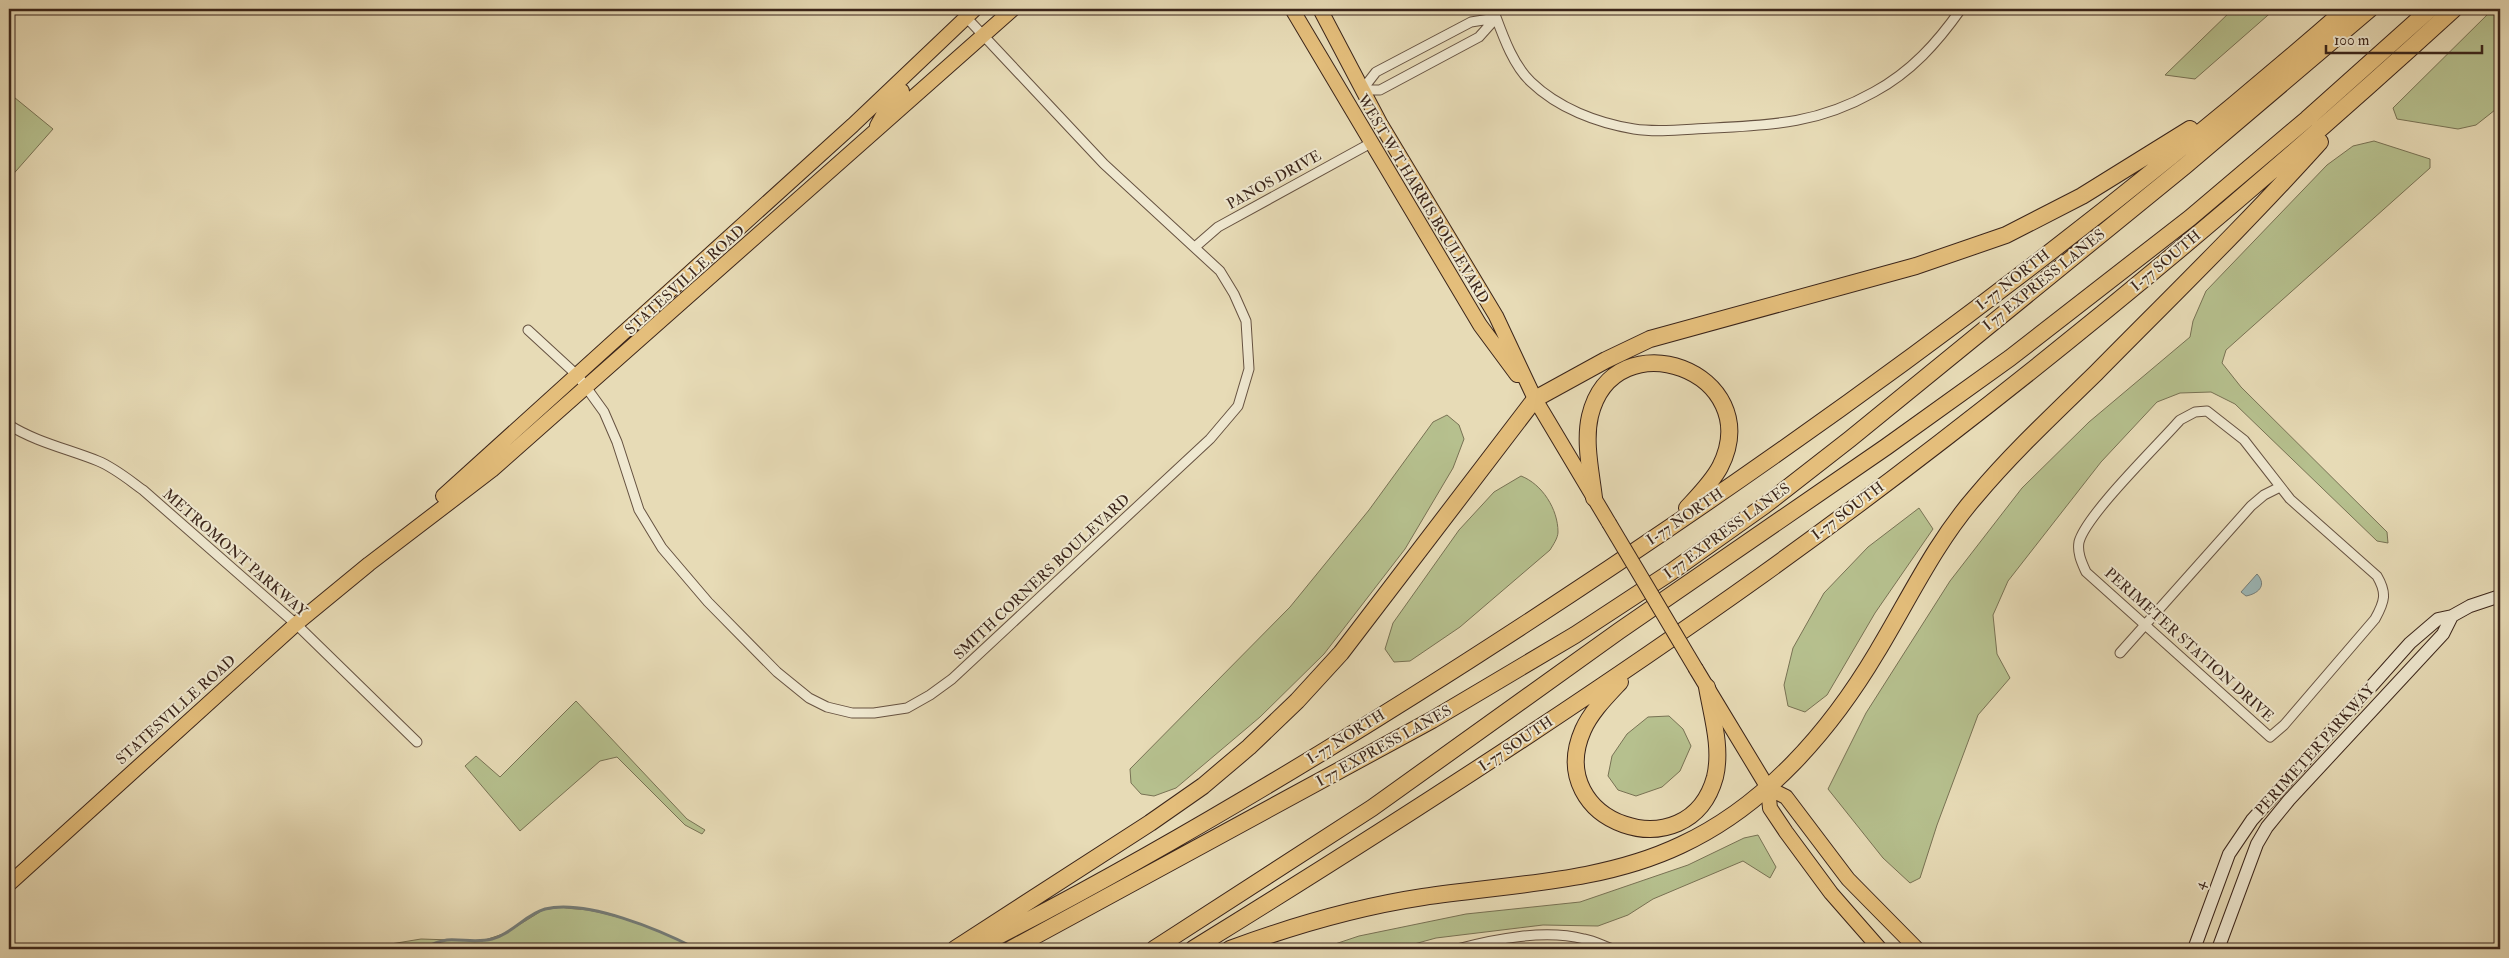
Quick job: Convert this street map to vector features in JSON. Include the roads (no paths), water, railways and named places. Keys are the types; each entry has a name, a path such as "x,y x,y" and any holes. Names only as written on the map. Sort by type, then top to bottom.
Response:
{"highway":[{"name":"I-77 NORTH","path":"973,949 1141,859 1313,757 1475,656 1667,530 1806,433 1945,332 2103,210 2251,90 2346,9"},
{"name":"I 77 EXPRESS LANES","path":"1011,949 1471,697 1575,635 1678,567 1764,506 1850,439 2200,153 2370,9"},
{"name":"I 77 EXPRESS LANES","path":"1154,949 1269,877 1388,797 1619,631 1886,447 2002,364 2197,212 2306,120 2430,9"},
{"name":"I-77 SOUTH","path":"1193,949 1451,788 1640,660 1841,516 2024,376 2208,226 2373,83 2454,9"},
{"path":"1230,949 1313,922 1399,901 1578,876 1621,867 1684,844 1747,807 1768,788 1818,735 1850,694 1938,546 1978,494 2020,448 2263,204 2373,83"},
{"path":"955,949 1203,786 1262,735 1297,701 1341,653 1535,399 1606,360 1650,339 1916,266 2006,235 2056,211 2108,181 2251,90"},
{"path":"1594,498 1588,437 1590,416 1598,397 1611,380 1637,365 1666,362 1684,368 1700,376 1718,395 1727,418 1728,436 1725,455 1716,475 1667,530"},
{"path":"1640,660 1592,716 1583,730 1577,751 1577,770 1583,790 1594,806 1616,823 1643,830 1663,828 1684,819 1706,796 1715,777 1718,754 1707,687"}],"main road":[{"name":"STATESVILLE ROAD","path":"9,884 296,624 369,564 492,470 854,152 1013,9"},
{"name":"WEST W T HARRIS BOULEVARD","path":"1292,9 1480,325 1535,399"},
{"name":"WEST W T HARRIS BOULEVARD","path":"1320,9 1362,90 1496,316 1535,399 1768,788 1770,808 1808,862 1880,949"},
{"name":"STATESVILLE ROAD","path":"369,564 578,376 695,266 876,103 971,13"},
{"path":"871,136 891,102 908,85 906,75"},
{"path":"854,152 849,140 869,120 876,103"},
{"name":"WEST W T HARRIS BOULEVARD","path":"1768,788 1786,797 1818,843 1848,879 1917,949"}],"street":[{"path":"1493,9 1518,66 1530,81 1544,93 1565,106 1586,115 1634,129 1657,130 1776,125 1799,122 1848,106 1876,91 1923,57 1944,34 1960,9"},
{"name":"SMITH CORNERS BOULEVARD","path":"528,330 578,376 588,387 604,412 617,442 639,510 662,548 708,602 770,666 809,698 827,707 852,713 874,714 907,708 930,695 977,656 1210,440 1238,406 1249,369 1246,321 1234,294 1220,271 1104,164 984,35 971,13"},
{"path":"1362,90 1372,75 1394,63 1471,22 1496,18"},
{"path":"1362,90 1380,90 1479,37 1496,18"},
{"name":"PANOS DRIVE","path":"1195,248 1218,227 1371,143"},
{"name":"PERIMETER STATION DRIVE","path":"2207,411 2244,440 2280,487 2305,513 2377,576 2384,589 2385,601 2375,619 2349,652 2284,725 2270,737 2145,625 2086,572 2080,558 2079,544 2083,532 2092,518 2180,420 2195,412 2207,411"},
{"name":"METROMONT PARKWAY","path":"9,425 37,440 100,462 118,471 150,496 296,624 417,742"},
{"path":"2120,653 2251,506 2264,495 2280,487"},
{"name":"PERIMETER PARKWAY","path":"2224,865 2242,834 2262,807 2410,643 2438,619 2452,616 2470,606 2500,596"},
{"name":"PERIMETER PARKWAY","path":"2218,949 2245,872 2267,827 2295,793 2443,634 2452,616"},
{"name":"4","path":"2194,949 2224,865"},
{"path":"1457,949 1484,942 1542,935 1583,938 1613,949"}],"water":[{"path":"2257,574 2261,582 2260,589 2246,596 2241,592"}],"waterway":[{"path":"422,949 437,942 447,940 481,941 492,939 506,933 538,912 545,909 562,907 581,908 623,918 664,933 697,949"}]}
